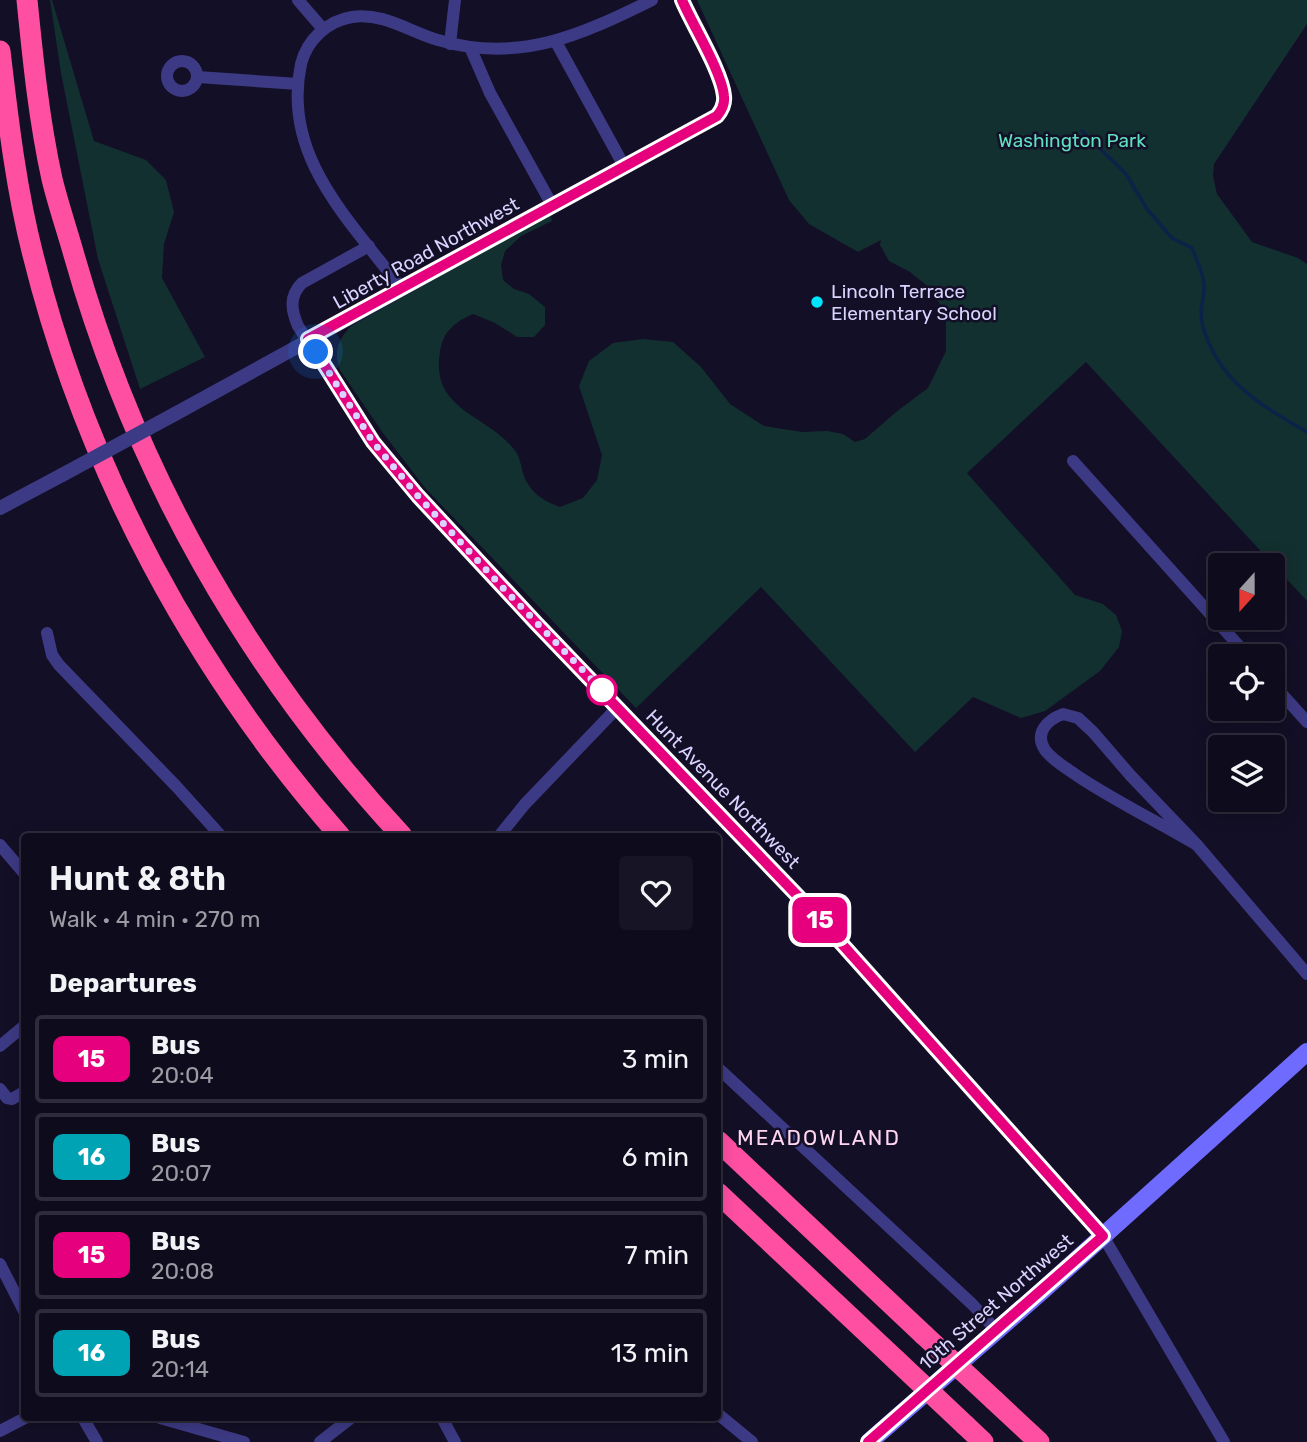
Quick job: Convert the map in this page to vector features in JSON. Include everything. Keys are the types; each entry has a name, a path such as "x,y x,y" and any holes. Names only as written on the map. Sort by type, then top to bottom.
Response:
{"highway":[{"path":"27,0 36,82 53,180 96,327 135,428 175,515 237,624 317,738 399,833"},
{"path":"0,51 32,253 74,389 107,470 143,545 203,652 273,754 338,833"},
{"path":"721,1144 1039,1442"},
{"path":"721,1196 983,1442"}],"main road":[{"name":"10th Street Northwest","path":"869,1442 1307,1052"}],"street":[{"path":"298,0 323,29"},
{"path":"450,44 455,0"},
{"path":"401,288 323,185 307,155 298,115 298,84 307,49 323,29 344,19 374,16 450,44 515,48 556,42 600,26 652,0"},
{"name":"Liberty Road Northwest","path":"0,508 717,116 722,110 724,98 720,81 682,0"},
{"path":"556,42 624,166"},
{"path":"470,47 490,93 552,205"},
{"path":"198,77 298,84"},
{"name":"Hunt Avenue Northwest","path":"369,246 307,280 296,289 292,305 294,316 373,442 418,496 509,594 816,915 1103,1236 1224,1442"},
{"path":"1073,461 1237,644"},
{"path":"47,633 52,655 59,665 218,833"},
{"path":"1285,697 1307,722"},
{"path":"501,833 525,804 618,707"},
{"path":"1197,845 1099,790 1051,757 1040,736 1047,722 1063,714 1078,718 1197,845 1307,974"},
{"path":"0,845 21,870"},
{"path":"0,1046 21,1028"},
{"path":"721,1071 996,1330"},
{"path":"0,1089 12,1100 21,1094"},
{"path":"1,1267 21,1305"},
{"path":"721,1416 752,1442"},
{"path":"0,1431 21,1420"},
{"path":"85,1421 97,1442"},
{"path":"170,1421 244,1442"},
{"path":"320,1442 347,1421"},
{"path":"444,1421 455,1442"}],"green space":[{"path":"50,0 94,141 146,160 166,180 174,212 164,244 162,278 205,357 140,389 98,259 61,73"},
{"name":"Washington Park","path":"697,0 1307,0 1307,24 1214,164 1213,176 1217,194 1252,242 1298,258 1307,264 1307,601 1285,577 1285,553 1263,553 1086,362 967,473 1075,595 1103,604 1116,615 1122,631 1119,647 1100,671 1045,711 1021,718 973,697 915,752 761,587 636,708 426,489 340,370 337,351 340,341 351,326 550,214 552,221 521,236 505,251 501,265 503,280 514,289 529,294 545,307 545,325 534,337 517,337 495,323 473,314 455,324 444,338 439,372 444,388 453,400 505,439 517,454 529,485 542,499 560,507 583,498 597,480 602,455 579,386 589,361 613,343 643,339 673,342 701,367 730,404 764,426 802,432 827,431 843,434 855,442 865,439 928,388 946,351 946,315 931,289 910,272 889,261 880,245 881,240 858,252 809,224 789,200"}],"waterway":[{"path":"1082,131 1126,174 1147,209 1172,238 1192,248 1204,284 1201,314 1203,327 1220,363 1244,390 1307,432"}],"bus line":[{"name":"15","path":"682,0 720,81 724,105 717,116 308,339 373,442 418,496 816,915 1103,1236 868,1442"}],"place":[{"name":"Lincoln Terrace Elementary School","path":"817,302"}],"district":[{"name":"MEADOWLAND","path":"819,1137"}],"route":[{"path":"316,352 373,442 418,496 602,690"}]}
